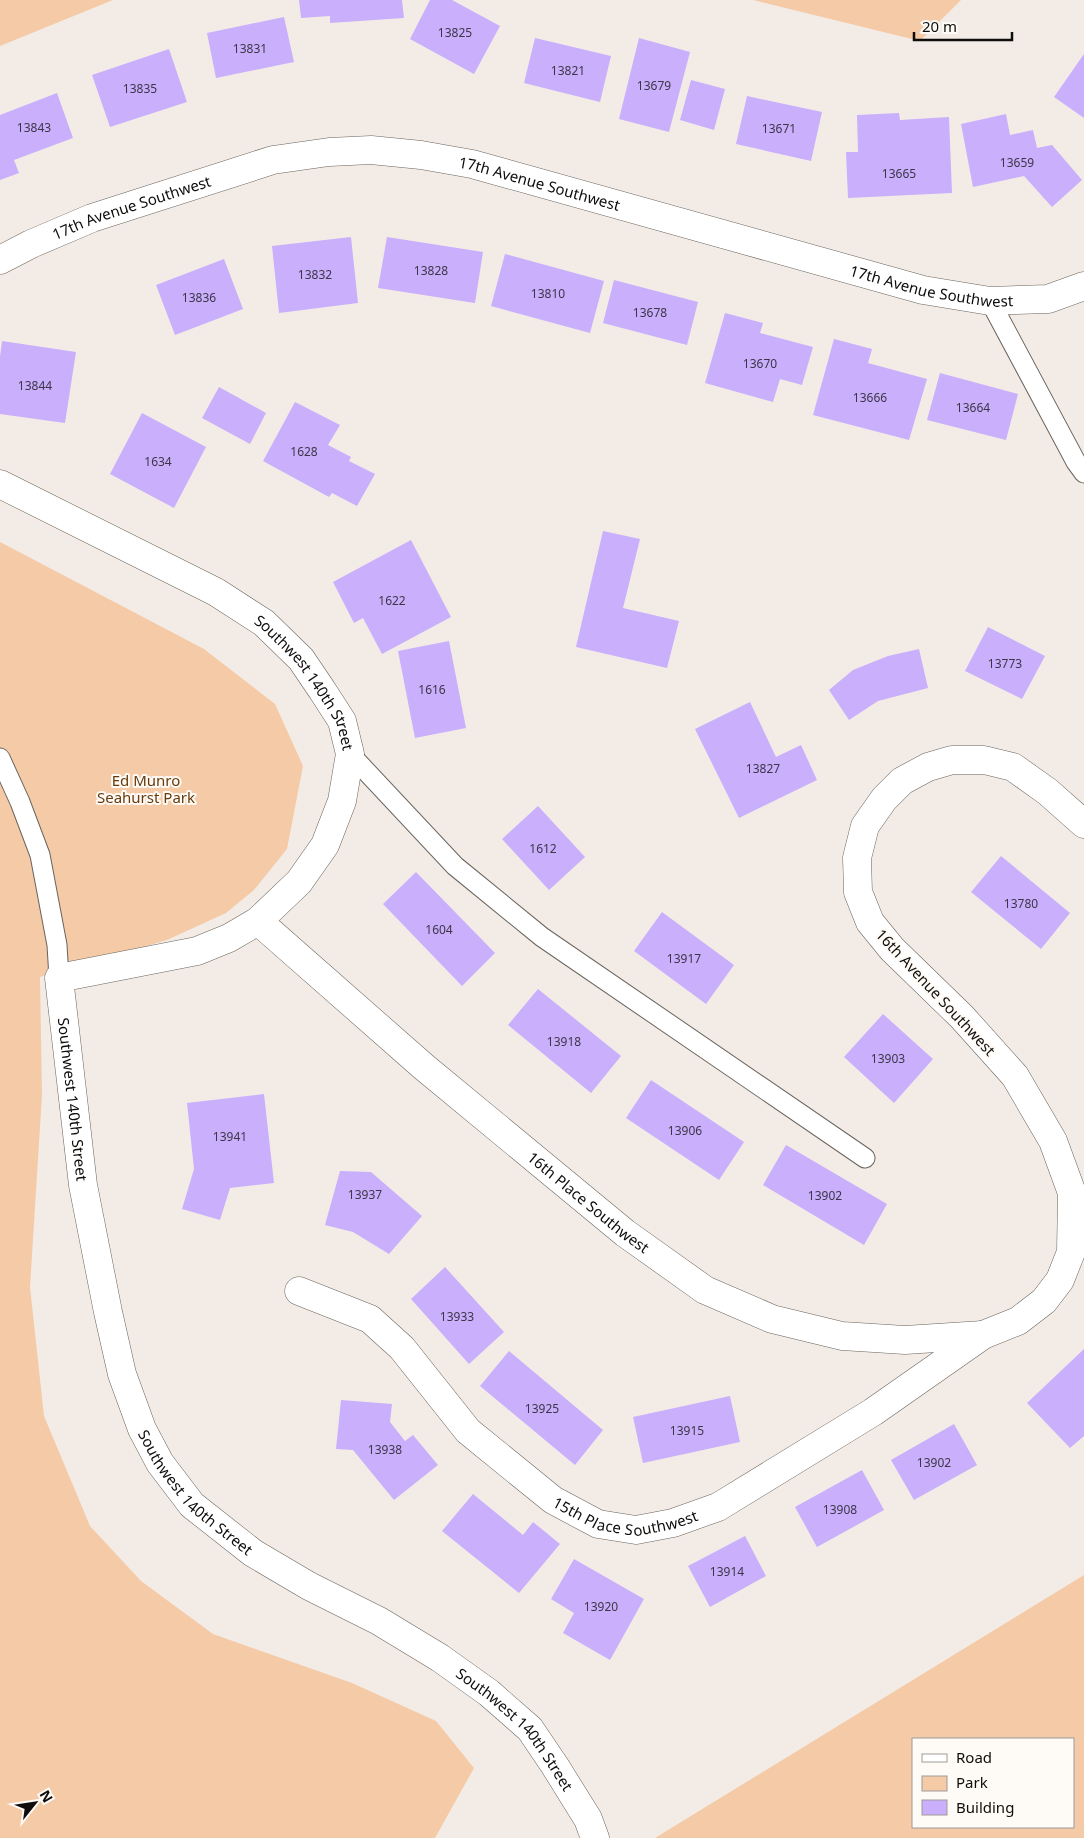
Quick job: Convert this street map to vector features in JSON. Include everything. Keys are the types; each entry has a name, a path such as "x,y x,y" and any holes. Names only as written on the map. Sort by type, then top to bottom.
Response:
{"street":[{"name":"17th Avenue Southwest","path":"0,260 92,218 273,160 329,152 371,150 421,155 472,164 923,290 990,301 1048,299 1084,286"},
{"name":"Southwest 140th Street","path":"0,484 216,592 264,623 301,659 322,690 342,721 350,754 342,801 324,845 299,882 258,921 229,938 197,951 59,978 83,1185 122,1374 142,1429 160,1462 192,1505 253,1553 309,1586 379,1621 440,1658 490,1692 530,1730 555,1766 588,1820 595,1838"},
{"name":"16th Avenue Southwest","path":"983,1336 1018,1321 1044,1301 1060,1280 1071,1252 1072,1193 1053,1141 1015,1076 962,1017 892,949 870,922 858,892 857,858 865,826 884,799 902,780 928,767 952,760 984,760 1013,767 1048,792 1084,824"},
{"name":"16th Place Southwest","path":"258,921 424,1067 617,1227 705,1290 772,1319 842,1336 906,1340 983,1336"},
{"name":"15th Place Southwest","path":"299,1291 370,1319 402,1348 468,1431 553,1500 598,1524 636,1530 673,1523 718,1506 873,1412 983,1336"}],"lane":[{"path":"990,301 1076,462 1084,473"},
{"path":"350,754 455,866 542,937 865,1158"},
{"name":"Southwest 140th Street","path":"0,758 20,802 40,855 57,945 59,978"}],"green space":[{"path":"0,0 113,0 0,46"},
{"path":"753,0 961,0 920,41"},
{"name":"Ed Munro Seahurst Park","path":"0,542 204,649 275,704 303,766 287,849 254,890 226,913 167,940 40,977 42,1095 30,1287 44,1416 90,1526 141,1581 213,1634 352,1683 436,1721 474,1768 435,1838 0,1838"},
{"path":"1084,1575 1084,1838 655,1838"}],"building":[{"path":"299,0 402,0 404,18 330,23 330,16 301,18"},
{"path":"430,0 452,0 500,26 474,74 410,39"},
{"path":"284,17 294,62 216,78 207,33"},
{"path":"535,38 611,56 600,102 524,83"},
{"path":"639,38 690,52 669,132 619,119"},
{"path":"169,49 187,102 110,127 92,75"},
{"path":"1084,54 1084,118 1054,97"},
{"path":"691,80 725,89 714,130 680,120"},
{"path":"57,93 73,138 14,160 19,173 0,180 0,115"},
{"path":"747,96 822,112 811,161 736,144"},
{"path":"899,113 900,120 949,117 952,193 848,198 846,152 858,152 857,115"},
{"path":"1006,114 1010,135 1033,130 1037,148 1052,145 1082,180 1052,207 1024,176 973,187 961,124"},
{"path":"351,237 358,303 279,313 272,246"},
{"path":"387,237 483,252 475,303 378,288"},
{"path":"505,254 604,281 590,333 491,306"},
{"path":"224,259 243,309 175,335 156,285"},
{"path":"614,280 698,302 687,345 603,323"},
{"path":"725,313 763,323 760,333 813,347 802,385 780,379 773,402 705,383"},
{"path":"834,339 872,349 868,363 927,379 909,440 813,415"},
{"path":"2,341 76,352 65,423 0,414 0,357"},
{"path":"940,373 1018,394 1006,440 927,420"},
{"path":"219,387 266,413 250,444 202,418"},
{"path":"295,402 340,425 328,445 351,457 349,461 375,474 357,506 332,493 329,497 263,461"},
{"path":"142,413 206,447 174,508 110,474"},
{"path":"603,531 640,539 623,608 679,621 667,668 576,647"},
{"path":"411,540 451,617 382,654 363,618 354,623 333,582"},
{"path":"988,627 1045,656 1022,699 965,671"},
{"path":"449,641 466,728 415,738 398,651"},
{"path":"919,649 928,688 878,701 849,720 829,690 853,670 888,656"},
{"path":"750,702 776,757 801,745 817,780 739,818 695,729"},
{"path":"538,806 585,857 549,890 502,839"},
{"path":"1001,856 1070,913 1041,949 971,892"},
{"path":"416,872 495,953 462,986 383,904"},
{"path":"662,912 734,965 706,1004 634,951"},
{"path":"538,989 621,1056 591,1093 508,1025"},
{"path":"883,1014 933,1059 894,1103 844,1057"},
{"path":"651,1080 744,1142 719,1180 626,1118"},
{"path":"264,1094 274,1183 230,1188 220,1220 182,1209 194,1169 187,1103"},
{"path":"786,1145 887,1204 864,1245 763,1185"},
{"path":"340,1171 371,1172 422,1216 389,1254 353,1232 325,1225"},
{"path":"445,1267 504,1332 469,1364 411,1299"},
{"path":"1084,1349 1084,1436 1070,1448 1027,1403"},
{"path":"509,1351 603,1430 575,1465 480,1386"},
{"path":"730,1396 740,1442 643,1463 633,1417"},
{"path":"341,1400 392,1404 390,1422 405,1441 413,1435 438,1465 394,1500 353,1450 336,1449"},
{"path":"954,1424 977,1465 914,1500 891,1460"},
{"path":"862,1470 884,1510 817,1547 795,1507"},
{"path":"473,1494 523,1535 533,1522 560,1544 519,1593 442,1531"},
{"path":"745,1536 766,1576 710,1607 688,1566"},
{"path":"574,1559 644,1599 610,1660 563,1633 574,1613 551,1599"}]}
